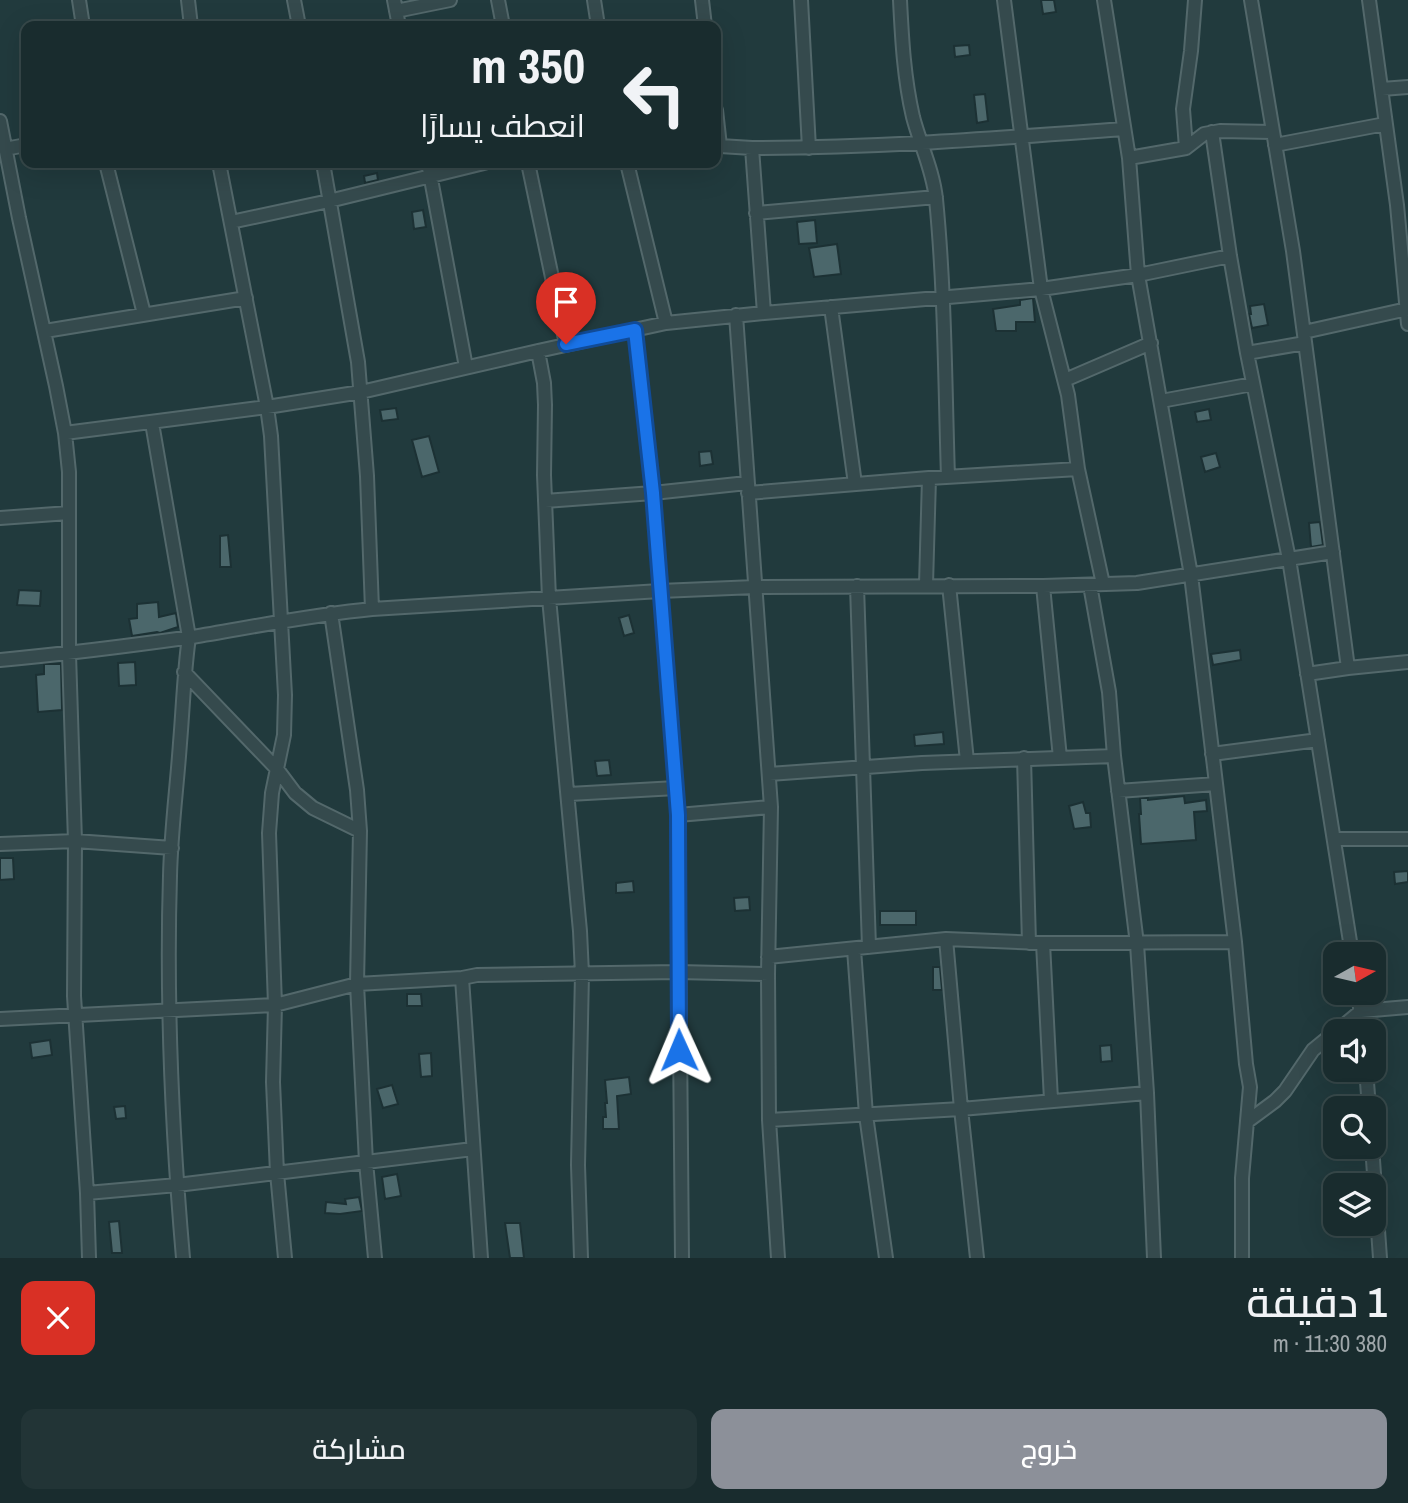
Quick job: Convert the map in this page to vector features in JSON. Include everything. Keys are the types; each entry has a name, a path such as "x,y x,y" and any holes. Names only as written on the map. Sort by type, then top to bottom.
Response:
{"street":[{"path":"79,0 82,21"},
{"path":"188,0 190,21"},
{"path":"294,0 298,21"},
{"path":"395,6 450,0"},
{"path":"498,0 502,21"},
{"path":"594,0 597,21"},
{"path":"702,0 704,21"},
{"path":"801,0 810,148"},
{"path":"900,0 903,58 914,118 936,197 948,477"},
{"path":"1004,0 1041,289 1068,395 1109,692 1137,944 1154,1258"},
{"path":"1104,0 1129,158 1138,275 1191,575 1235,942 1250,1087 1242,1178 1242,1258"},
{"path":"1186,148 1183,109 1195,0"},
{"path":"1251,0 1293,251 1348,668"},
{"path":"1369,0 1385,124 1402,205 1408,324"},
{"path":"1382,89 1408,87"},
{"path":"0,121 45,331 65,433 69,472 75,1014 89,1258"},
{"path":"1275,145 1385,124"},
{"path":"721,146 810,148 1124,129"},
{"path":"1129,158 1186,148 1204,134 1212,132 1273,132"},
{"path":"1212,132 1247,353 1289,559 1350,942"},
{"path":"5,149 21,146"},
{"path":"751,148 764,313"},
{"path":"107,168 144,314"},
{"path":"220,168 271,436 285,713 284,735 270,809 269,833 275,1005 273,1082 285,1258"},
{"path":"324,168 361,392 372,609"},
{"path":"430,168 466,367"},
{"path":"231,222 464,168"},
{"path":"529,168 566,344"},
{"path":"628,168 666,323"},
{"path":"757,213 936,197"},
{"path":"65,433 361,392 666,323 1041,289 1138,275 1230,256"},
{"path":"45,331 246,298"},
{"path":"831,307 855,484"},
{"path":"1247,353 1407,309"},
{"path":"736,315 771,807 769,1120 778,1258"},
{"path":"635,330 653,493 678,815 682,1258"},
{"path":"1065,380 1151,343"},
{"path":"538,351 544,383 544,475 550,598 580,931 582,974 578,1165 581,1258"},
{"path":"1161,401 1254,384"},
{"path":"152,423 189,637 184,672 170,877 170,1012 177,1185 183,1258"},
{"path":"545,501 1078,470"},
{"path":"926,585 929,478"},
{"path":"0,518 69,513"},
{"path":"0,660 69,654 372,609 755,587 1136,583 1333,552"},
{"path":"950,585 967,761"},
{"path":"857,586 869,947"},
{"path":"1043,586 1060,758"},
{"path":"331,613 357,790 360,831 357,985 366,1162 375,1258"},
{"path":"1307,674 1408,662"},
{"path":"184,672 277,769 295,793 313,808 360,831"},
{"path":"1212,754 1318,740"},
{"path":"769,774 1024,758 1114,756"},
{"path":"1024,758 1029,943"},
{"path":"1118,791 1216,784"},
{"path":"569,794 676,788"},
{"path":"678,815 771,807"},
{"path":"1334,839 1408,839"},
{"path":"0,844 75,841 172,848"},
{"path":"768,957 946,939 1029,943 1235,942"},
{"path":"946,939 977,1258"},
{"path":"1043,943 1051,1100"},
{"path":"854,949 866,1115 886,1258"},
{"path":"0,1019 275,1005 357,985 477,975 678,972 768,974"},
{"path":"462,978 481,1258"},
{"path":"1360,1005 1362,1019"},
{"path":"1351,1019 1361,1011 1408,1007"},
{"path":"1248,1121 1280,1096 1313,1050 1323,1042"},
{"path":"769,1120 961,1109 1147,1093"},
{"path":"87,1193 177,1185 473,1149"},
{"path":"1373,1159 1380,1258"}],"building":[{"path":"1041,0 1054,0 1056,12 1043,14"},
{"path":"969,45 970,55 955,57 954,46"},
{"path":"985,94 988,121 977,123 974,95"},
{"path":"377,173 378,180 365,183 364,176"},
{"path":"423,210 426,227 414,229 412,212"},
{"path":"815,220 817,243 799,244 797,222"},
{"path":"837,244 841,274 814,277 809,248"},
{"path":"1033,298 1035,322 1016,322 1016,331 996,331 993,309 1020,305 1020,300"},
{"path":"1264,304 1268,325 1252,328 1250,306"},
{"path":"396,408 398,419 382,421 380,410"},
{"path":"1209,409 1211,420 1197,422 1195,412"},
{"path":"429,436 439,472 422,477 412,440"},
{"path":"711,451 713,464 700,466 699,452"},
{"path":"1216,453 1220,467 1205,472 1201,457"},
{"path":"1320,522 1323,545 1311,547 1309,523"},
{"path":"228,535 231,567 220,567 220,536"},
{"path":"19,590 41,591 40,606 17,605"},
{"path":"158,602 159,617 176,613 178,627 160,633 132,636 129,619 137,618 137,604"},
{"path":"629,615 634,633 624,636 619,618"},
{"path":"1240,650 1241,660 1213,665 1211,654"},
{"path":"135,662 136,685 119,686 118,663"},
{"path":"44,664 61,664 62,710 38,712 36,675 44,674"},
{"path":"943,732 944,744 915,746 914,735"},
{"path":"609,760 611,775 597,776 595,761"},
{"path":"1184,796 1185,803 1206,800 1207,811 1194,812 1196,840 1141,844 1140,798 1148,800"},
{"path":"1083,802 1086,813 1090,813 1091,827 1074,829 1069,806"},
{"path":"0,858 13,858 14,879 0,880"},
{"path":"1408,871 1408,882 1395,884 1394,872"},
{"path":"633,881 634,892 616,893 616,883"},
{"path":"749,897 750,910 735,911 734,898"},
{"path":"880,911 916,911 916,925 880,925"},
{"path":"933,967 940,967 942,990 933,990"},
{"path":"407,994 421,994 422,1006 407,1006"},
{"path":"50,1040 52,1055 32,1058 30,1043"},
{"path":"1111,1045 1112,1061 1101,1062 1100,1046"},
{"path":"431,1053 432,1076 421,1077 419,1054"},
{"path":"629,1077 631,1094 617,1096 619,1129 603,1129 607,1103 605,1080"},
{"path":"392,1085 398,1104 383,1108 377,1089"},
{"path":"125,1106 126,1118 116,1119 114,1107"},
{"path":"397,1174 401,1196 385,1199 382,1177"},
{"path":"359,1197 362,1211 325,1213 326,1202 346,1204 345,1199"},
{"path":"119,1221 122,1253 112,1253 109,1222"},
{"path":"505,1223 520,1223 524,1258 510,1258"}],"route":[{"path":"566,344 635,330 653,493 678,815 679,1050"}]}
